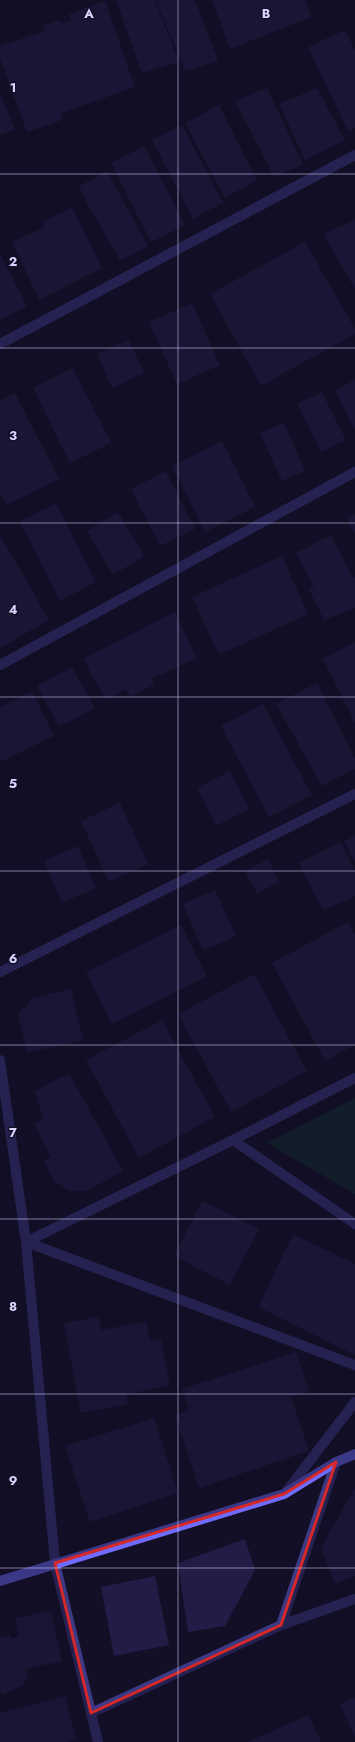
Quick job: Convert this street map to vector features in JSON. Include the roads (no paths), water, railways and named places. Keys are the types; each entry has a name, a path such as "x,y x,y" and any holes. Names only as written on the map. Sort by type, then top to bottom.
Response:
{"main road":[{"path":"0,1581 284,1494 336,1462 355,1454"}],"street":[{"path":"0,344 355,156"},
{"path":"0,665 355,472"},
{"path":"0,972 355,794"},
{"path":"0,1060 26,1242 55,1563 98,1742"},
{"path":"26,1242 355,1078"},
{"path":"233,1140 355,1224"},
{"path":"26,1242 355,1365"},
{"path":"284,1494 355,1402"},
{"path":"280,1625 336,1462"},
{"path":"91,1713 280,1625 355,1599"}]}
